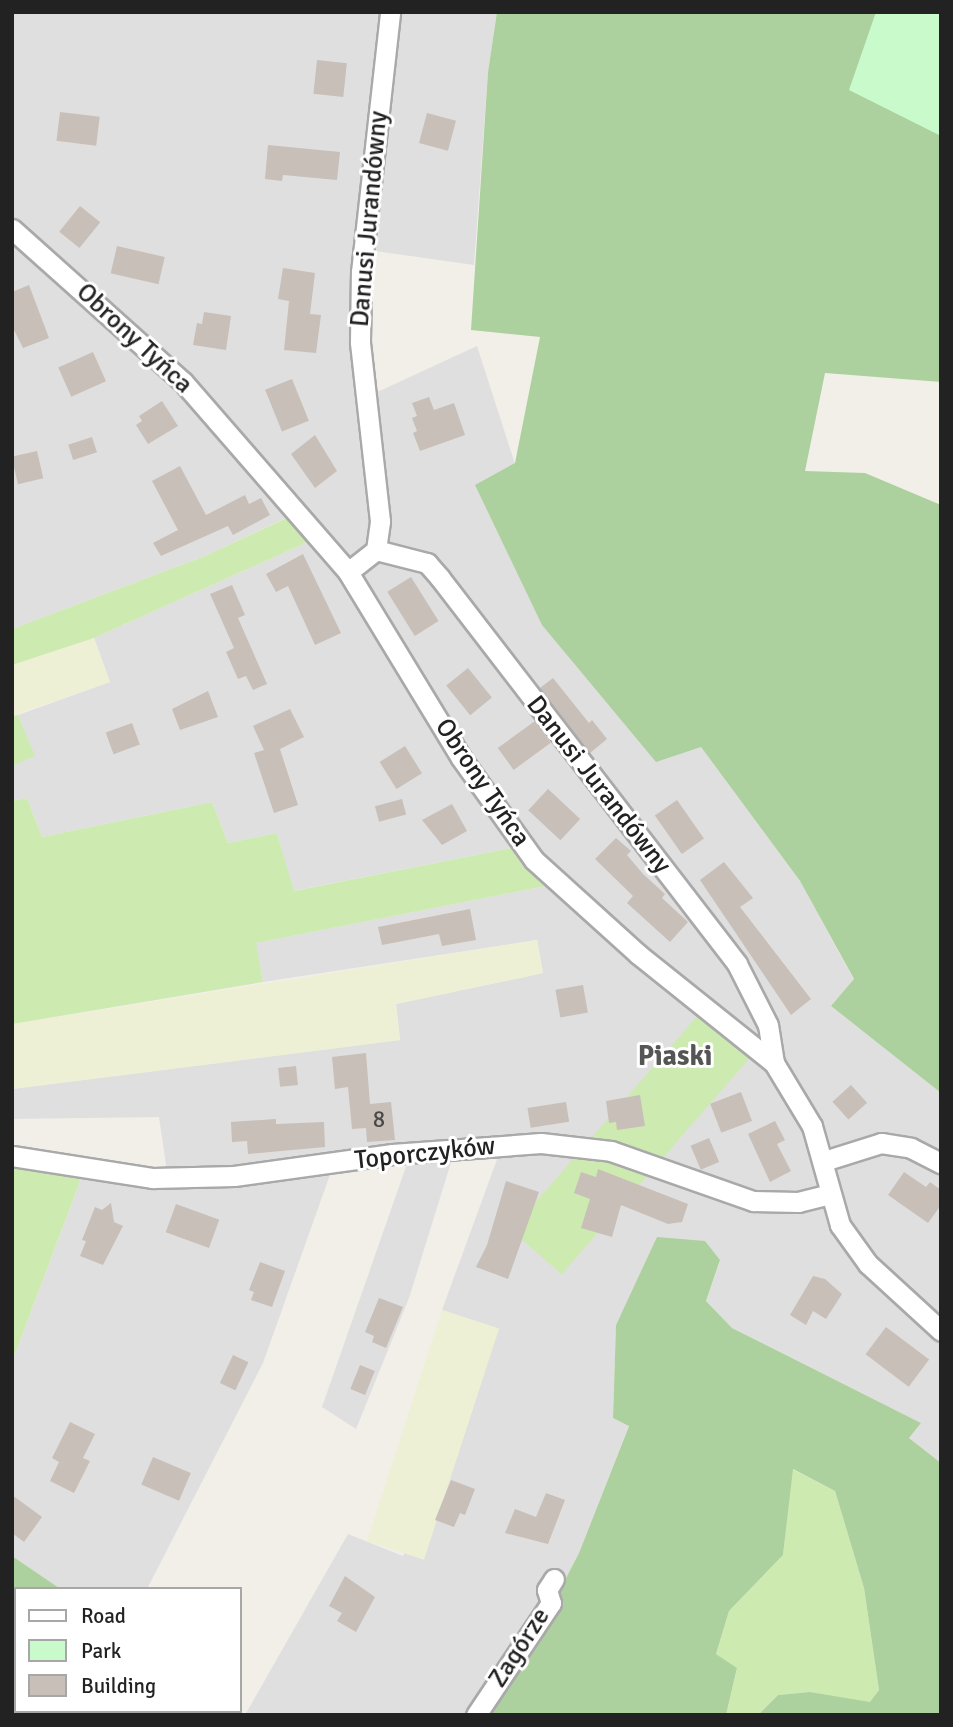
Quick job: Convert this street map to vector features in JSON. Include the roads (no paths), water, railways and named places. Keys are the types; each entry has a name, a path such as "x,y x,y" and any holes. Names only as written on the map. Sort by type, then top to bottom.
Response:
{"street":[{"name":"Danusi Jurandówny","path":"390,12 361,272 360,342 380,521 376,551 427,564 440,578 737,964 765,1016 774,1063"},
{"name":"Obrony Tyńca","path":"12,229 183,382 348,572 461,758 534,860 638,954 774,1063 812,1126 840,1225 868,1264 941,1331"},
{"path":"348,572 376,551"},
{"name":"Toporczyków","path":"12,1156 153,1178 234,1176 392,1154 541,1143 611,1151 753,1201 798,1202 830,1194"},
{"path":"824,1161 881,1143 911,1147 941,1163"},
{"name":"Zagórze","path":"476,1715 551,1603 548,1590 554,1579"}],"district":[{"name":"Piaski","path":"675,1056"}]}
